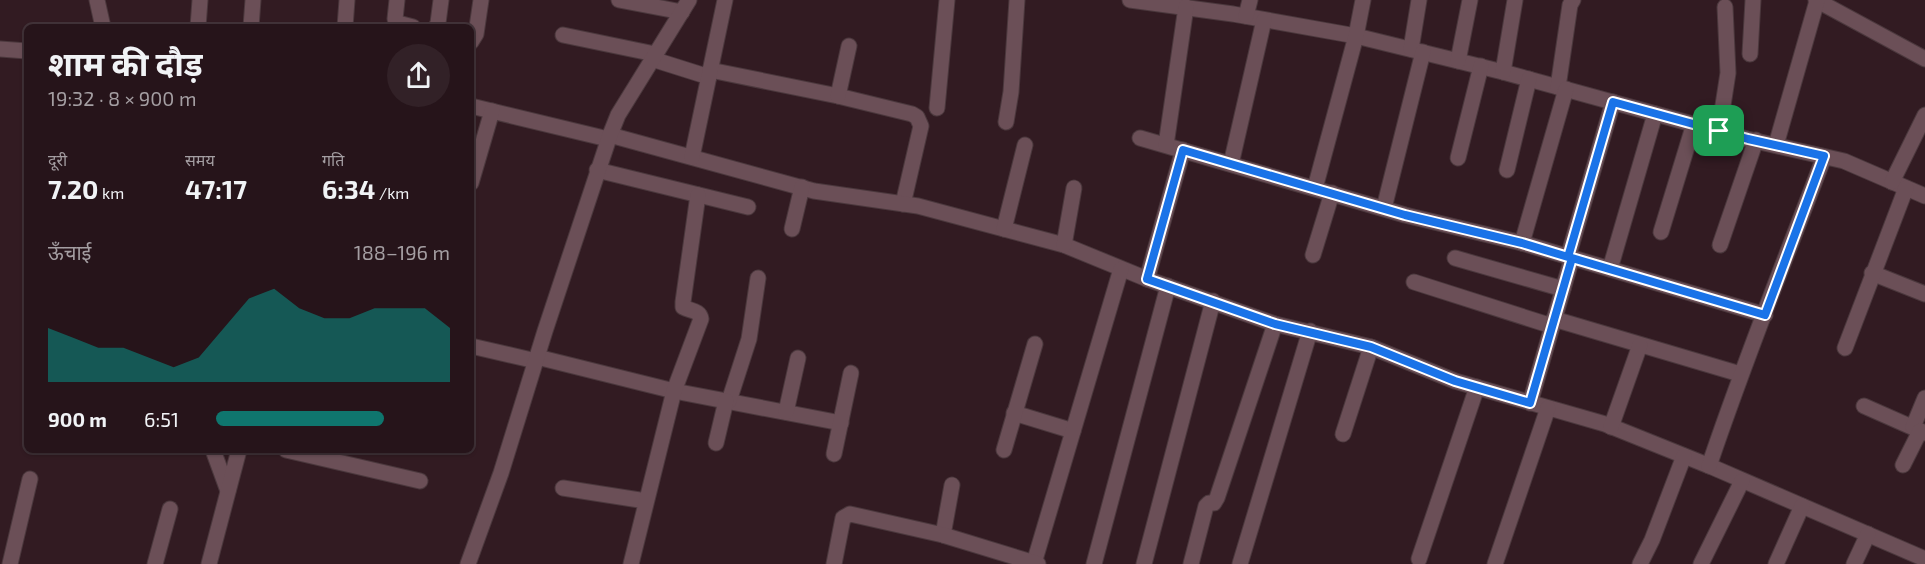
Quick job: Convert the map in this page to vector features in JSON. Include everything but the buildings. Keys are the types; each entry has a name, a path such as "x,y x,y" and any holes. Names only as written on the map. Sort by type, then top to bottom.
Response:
{"street":[{"path":"97,0 102,24"},
{"path":"198,24 200,0"},
{"path":"251,24 253,0"},
{"path":"345,24 347,0"},
{"path":"397,0 395,19 404,24"},
{"path":"438,24 441,0"},
{"path":"474,37 481,0"},
{"path":"468,564 501,473 609,137 618,115 685,6 619,0"},
{"path":"692,157 725,0"},
{"path":"938,108 948,0"},
{"path":"1006,122 1011,92 1017,0"},
{"path":"1130,0 1246,16 1356,36 1481,66 1719,131 1844,161 1925,196"},
{"path":"1246,16 1250,0"},
{"path":"1316,189 1364,0"},
{"path":"1383,208 1417,51 1419,0"},
{"path":"1458,61 1470,0"},
{"path":"1503,72 1515,0"},
{"path":"1522,243 1562,88 1570,5 1573,0"},
{"path":"1750,54 1753,0"},
{"path":"1776,145 1817,0 1925,59"},
{"path":"1166,145 1186,7"},
{"path":"1719,131 1728,73 1725,8"},
{"path":"1231,164 1264,20"},
{"path":"563,35 709,73 837,96 912,114 920,120 921,126 903,204"},
{"path":"837,96 849,46"},
{"path":"0,49 24,51"},
{"path":"1458,158 1481,66"},
{"path":"1507,170 1529,79"},
{"path":"1530,403 1613,102"},
{"path":"474,107 692,157 802,187 903,204 1064,244 1147,279 1275,324 1371,347 1455,381 1611,427 1708,466 1920,558"},
{"path":"474,173 492,111"},
{"path":"1610,269 1655,114"},
{"path":"1845,348 1872,273 1899,185 1925,115"},
{"path":"1661,232 1694,124"},
{"path":"1140,138 1383,208 1522,243 1765,315"},
{"path":"1720,245 1756,140"},
{"path":"1004,229 1025,145"},
{"path":"1147,279 1183,150"},
{"path":"1708,466 1740,374 1765,315 1824,156"},
{"path":"597,170 748,207"},
{"path":"792,229 802,187"},
{"path":"1064,244 1074,188"},
{"path":"1313,255 1332,193"},
{"path":"631,564 674,391 702,319 697,311 683,307 698,195"},
{"path":"1455,258 1563,289"},
{"path":"834,564 843,518 850,514 943,535 1015,561 1036,563 1121,269"},
{"path":"1872,273 1925,294"},
{"path":"716,443 727,401 749,339 758,278"},
{"path":"1414,282 1740,374"},
{"path":"1094,564 1167,286"},
{"path":"1144,564 1213,302"},
{"path":"1191,564 1206,506 1214,503 1217,498 1275,324"},
{"path":"1240,564 1310,331"},
{"path":"1004,450 1035,344"},
{"path":"1611,427 1640,345"},
{"path":"474,347 674,391 841,423"},
{"path":"1343,434 1371,347"},
{"path":"786,412 798,358"},
{"path":"834,454 851,373"},
{"path":"1419,559 1477,387"},
{"path":"1903,465 1920,430 1925,398"},
{"path":"1864,406 1920,430"},
{"path":"1495,564 1548,408"},
{"path":"1014,413 1073,431"},
{"path":"214,453 228,491"},
{"path":"209,564 238,453"},
{"path":"299,453 420,481"},
{"path":"1640,564 1652,540 1684,456"},
{"path":"10,564 30,479"},
{"path":"1701,564 1742,481"},
{"path":"943,535 952,485"},
{"path":"563,488 646,501"},
{"path":"1776,564 1802,506"},
{"path":"155,564 170,508"},
{"path":"1854,564 1868,534"}],"route":[{"path":"1613,102 1719,131 1824,156 1765,315 1572,258 1530,403 1455,381 1371,347 1275,324 1147,279 1183,150 1405,215 1522,243 1568,257 1613,102"}]}
